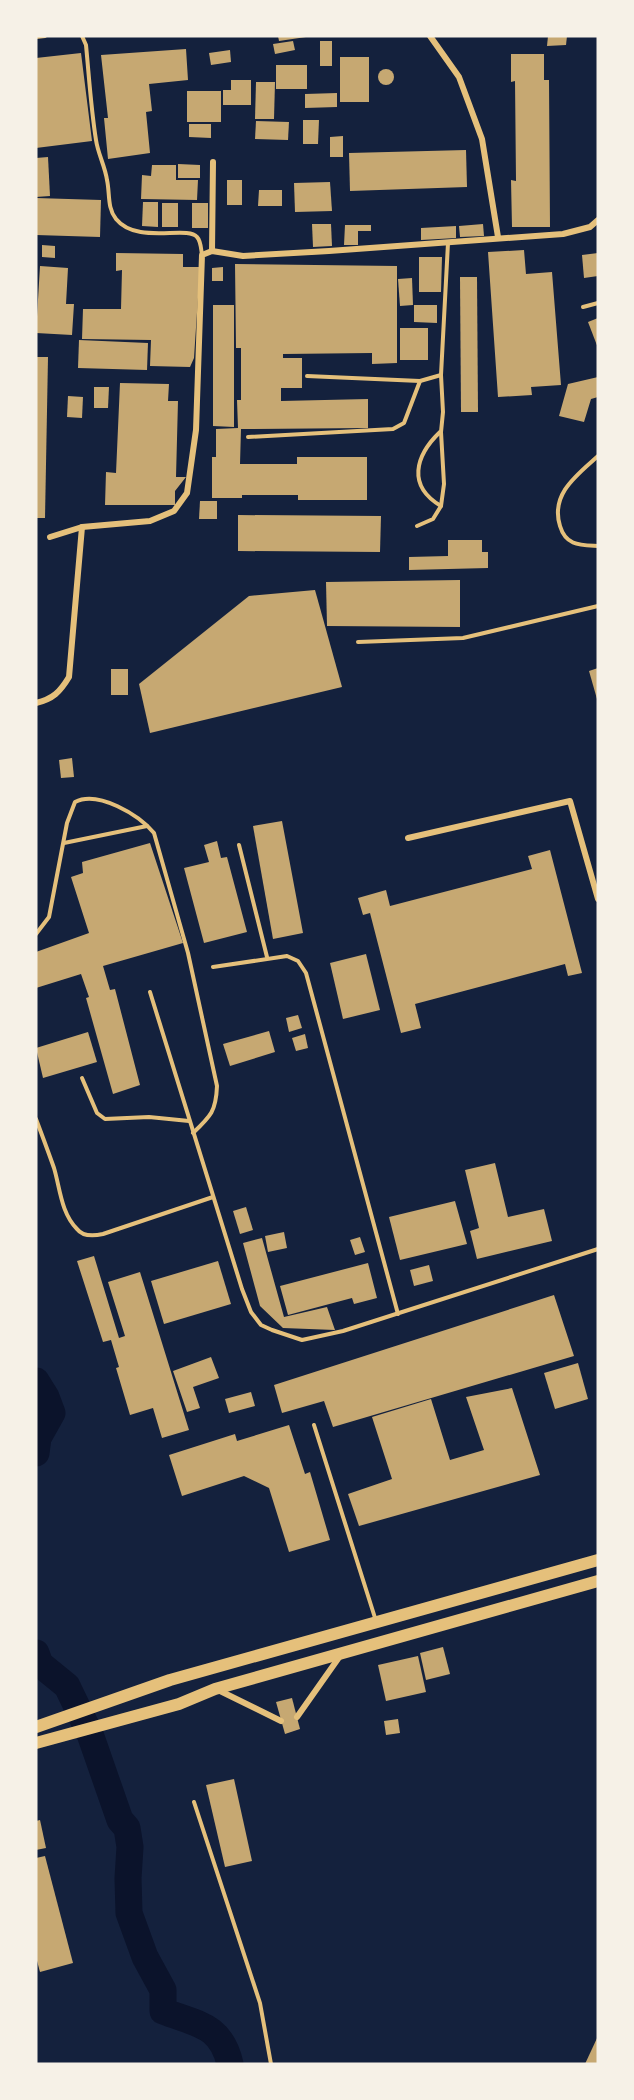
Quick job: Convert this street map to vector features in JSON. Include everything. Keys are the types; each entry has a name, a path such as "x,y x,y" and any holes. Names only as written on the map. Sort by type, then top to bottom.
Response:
{"main road":[{"path":"36,1727 170,1680 598,1560"},
{"path":"36,1743 179,1704 215,1689 342,1652 598,1581"}],"street":[{"path":"430,36 459,76 482,139 498,237"},
{"path":"212,251 213,162"},
{"path":"50,537 82,527 150,521 174,511 187,493 196,430 201,255 212,251 243,256 563,234 590,227 598,220"},
{"path":"36,703 60,693 69,677 82,527"},
{"path":"408,838 570,801 598,899"},
{"path":"297,1717 342,1652"},
{"path":"215,1689 281,1721"}],"lane":[{"path":"36,37 45,36"},
{"path":"82,36 86,45 96,143 107,179 114,217 122,226 131,230 154,234 189,233 196,235 201,255"},
{"path":"417,526 433,519 441,506 444,484 441,375 448,242"},
{"path":"583,308 598,303"},
{"path":"307,376 420,381 441,375"},
{"path":"248,437 393,429 404,423 420,381"},
{"path":"441,432 427,445 418,476 422,490 430,500 441,506"},
{"path":"598,456 570,482 560,498 557,516 563,536 576,545 598,546"},
{"path":"358,642 463,638 598,606"},
{"path":"36,934 49,917 67,824 75,802 84,798 112,804 138,817 148,826 154,833 188,953 216,1086 216,1104 208,1119 193,1133"},
{"path":"64,843 148,826"},
{"path":"239,845 267,957"},
{"path":"213,967 267,957 287,956 298,961 306,973 398,1314"},
{"path":"150,992 242,1289 251,1312 261,1324 302,1340 343,1331 598,1250"},
{"path":"82,1078 93,1107 105,1119 149,1117 189,1121"},
{"path":"36,1119 54,1168 65,1208 77,1230 83,1234 94,1236 103,1234 213,1197"},
{"path":"314,1425 376,1622"},
{"path":"194,1802 260,2003 271,2064"}],"building":[{"path":"278,36 305,36 306,37 279,41"},
{"path":"548,36 567,36 566,45 547,46"},
{"path":"293,41 295,50 275,54 273,44"},
{"path":"320,41 332,41 332,66 320,66"},
{"path":"186,49 188,80 149,84 152,111 146,112 150,153 108,159 104,118 108,118 101,55"},
{"path":"230,50 231,62 211,65 209,53"},
{"path":"81,53 92,141 36,148 36,58"},
{"path":"511,54 544,54 544,80 549,80 550,227 512,227 511,180 516,181 515,81 511,82"},
{"path":"340,57 369,57 369,102 340,102"},
{"path":"276,65 307,65 307,89 276,89"},
{"path":"383,69 389,69 394,77 392,83 383,85 378,80 378,74"},
{"path":"231,80 251,80 251,105 223,105 223,90 231,90"},
{"path":"256,82 275,82 274,119 255,119"},
{"path":"187,91 221,91 221,122 187,122"},
{"path":"337,93 337,107 305,108 305,94"},
{"path":"303,120 319,120 318,144 303,144"},
{"path":"256,121 289,122 288,140 255,139"},
{"path":"189,124 211,124 211,138 189,137"},
{"path":"343,136 343,157 330,157 330,137"},
{"path":"466,150 467,187 350,191 349,153"},
{"path":"48,157 50,196 36,197 36,158"},
{"path":"178,164 200,165 200,178 178,178"},
{"path":"152,165 176,165 176,180 198,180 197,200 141,199 142,175 151,176"},
{"path":"227,180 242,180 242,205 227,205"},
{"path":"330,182 332,211 295,212 294,183"},
{"path":"259,190 282,190 282,206 258,206"},
{"path":"36,198 101,200 100,237 36,235"},
{"path":"143,202 158,202 158,227 142,226"},
{"path":"162,203 178,203 178,227 162,227"},
{"path":"192,203 208,203 208,228 192,228"},
{"path":"312,224 331,224 332,246 313,247"},
{"path":"483,224 484,236 460,237 459,226"},
{"path":"345,225 371,225 371,231 358,231 358,245 344,245"},
{"path":"456,226 456,238 421,240 421,228"},
{"path":"42,245 55,246 55,258 42,257"},
{"path":"524,250 526,274 552,272 561,385 531,387 532,395 498,397 488,252"},
{"path":"116,253 183,254 183,267 200,267 194,358 190,367 150,366 151,340 82,339 83,309 121,309 122,270 116,271"},
{"path":"598,253 598,276 584,278 582,255"},
{"path":"419,257 442,257 441,292 419,292"},
{"path":"235,264 397,266 397,363 372,364 372,353 283,354 283,358 302,358 302,388 281,388 281,401 368,399 368,428 241,429 240,464 297,464 297,457 367,457 367,500 298,500 298,495 242,495 242,498 212,498 212,457 216,457 216,429 238,428 237,400 241,400 241,348 236,348"},
{"path":"40,266 68,268 66,304 74,304 72,335 36,333"},
{"path":"223,267 223,281 212,281 212,268"},
{"path":"460,277 477,277 478,412 461,412"},
{"path":"412,278 413,305 400,306 398,279"},
{"path":"213,305 234,305 234,427 213,426"},
{"path":"414,305 437,305 437,323 414,322"},
{"path":"598,318 598,348 588,322"},
{"path":"400,328 428,328 428,360 400,360"},
{"path":"79,340 148,343 147,370 78,368"},
{"path":"36,357 48,357 45,518 36,518"},
{"path":"598,377 598,397 591,399 584,422 559,416 568,384"},
{"path":"120,383 169,384 168,401 178,401 176,477 186,477 175,491 175,505 105,505 106,472 116,473"},
{"path":"94,387 109,387 108,408 94,408"},
{"path":"68,396 83,397 82,418 67,417"},
{"path":"200,501 217,501 217,519 199,519"},
{"path":"238,515 381,516 380,552 238,551"},
{"path":"448,540 482,540 482,552 488,552 488,568 409,570 409,557 448,556"},
{"path":"460,580 460,627 327,626 326,582"},
{"path":"315,590 342,687 150,733 139,684 249,596"},
{"path":"598,668 598,699 597,699 589,671"},
{"path":"111,669 128,669 128,695 111,695"},
{"path":"72,758 74,777 61,778 59,760"},
{"path":"282,821 303,933 273,939 253,826"},
{"path":"217,841 221,858 227,857 247,932 204,943 184,868 209,862 204,845"},
{"path":"150,843 183,943 103,966 110,990 115,989 140,1085 113,1094 86,998 89,997 81,974 36,988 36,952 89,933 71,877 83,873 82,862"},
{"path":"550,850 582,973 568,976 565,964 415,1004 421,1028 401,1033 370,913 363,915 358,898 386,890 390,906 532,869 528,856"},
{"path":"366,954 380,1010 343,1019 330,963"},
{"path":"298,1015 302,1028 289,1032 286,1018"},
{"path":"269,1031 275,1052 230,1066 223,1044"},
{"path":"88,1032 97,1062 43,1078 36,1048"},
{"path":"305,1034 308,1048 296,1051 292,1038"},
{"path":"495,1163 508,1217 544,1209 552,1241 477,1259 470,1231 479,1228 465,1170"},
{"path":"455,1201 467,1244 400,1260 389,1217"},
{"path":"246,1207 253,1230 240,1234 233,1211"},
{"path":"284,1232 287,1248 268,1252 265,1236"},
{"path":"360,1237 365,1252 355,1255 350,1240"},
{"path":"262,1238 284,1317 327,1307 335,1330 283,1328 260,1306 243,1243"},
{"path":"94,1256 119,1338 125,1336 108,1282 140,1272 189,1430 162,1438 153,1408 130,1415 116,1368 119,1367 111,1340 103,1342 77,1261"},
{"path":"218,1261 231,1304 164,1324 151,1281"},
{"path":"368,1263 377,1298 354,1304 352,1298 288,1315 280,1286"},
{"path":"429,1265 433,1281 414,1286 410,1270"},
{"path":"554,1295 574,1356 333,1427 324,1401 282,1413 274,1385"},
{"path":"211,1357 219,1378 193,1387 200,1408 187,1412 173,1371"},
{"path":"578,1363 588,1399 555,1409 544,1373"},
{"path":"512,1388 540,1475 359,1526 348,1494 392,1479 372,1417 431,1399 450,1460 484,1450 466,1397"},
{"path":"251,1392 255,1406 229,1413 225,1399"},
{"path":"289,1425 305,1474 310,1472 330,1540 289,1552 269,1488 244,1476 182,1496 169,1455 235,1434 237,1441"},
{"path":"443,1647 450,1674 426,1680 420,1653"},
{"path":"418,1656 426,1692 386,1701 378,1665"},
{"path":"292,1698 300,1729 285,1734 276,1702"},
{"path":"398,1719 400,1733 386,1735 384,1721"},
{"path":"234,1779 252,1861 225,1867 206,1785"},
{"path":"40,1820 46,1848 36,1850 36,1821"},
{"path":"45,1856 73,1963 40,1972 36,1957 36,1858"},
{"path":"598,2036 598,2064 585,2064"}],"waterway":[{"path":"36,1381 52,1413 38,1438 36,1453"},
{"path":"36,1653 40,1664 67,1686 90,1734 120,1820 127,1828 130,1847 129,1913 145,1957 163,1990 163,2011 206,2027 214,2033 226,2051 230,2064"}]}
